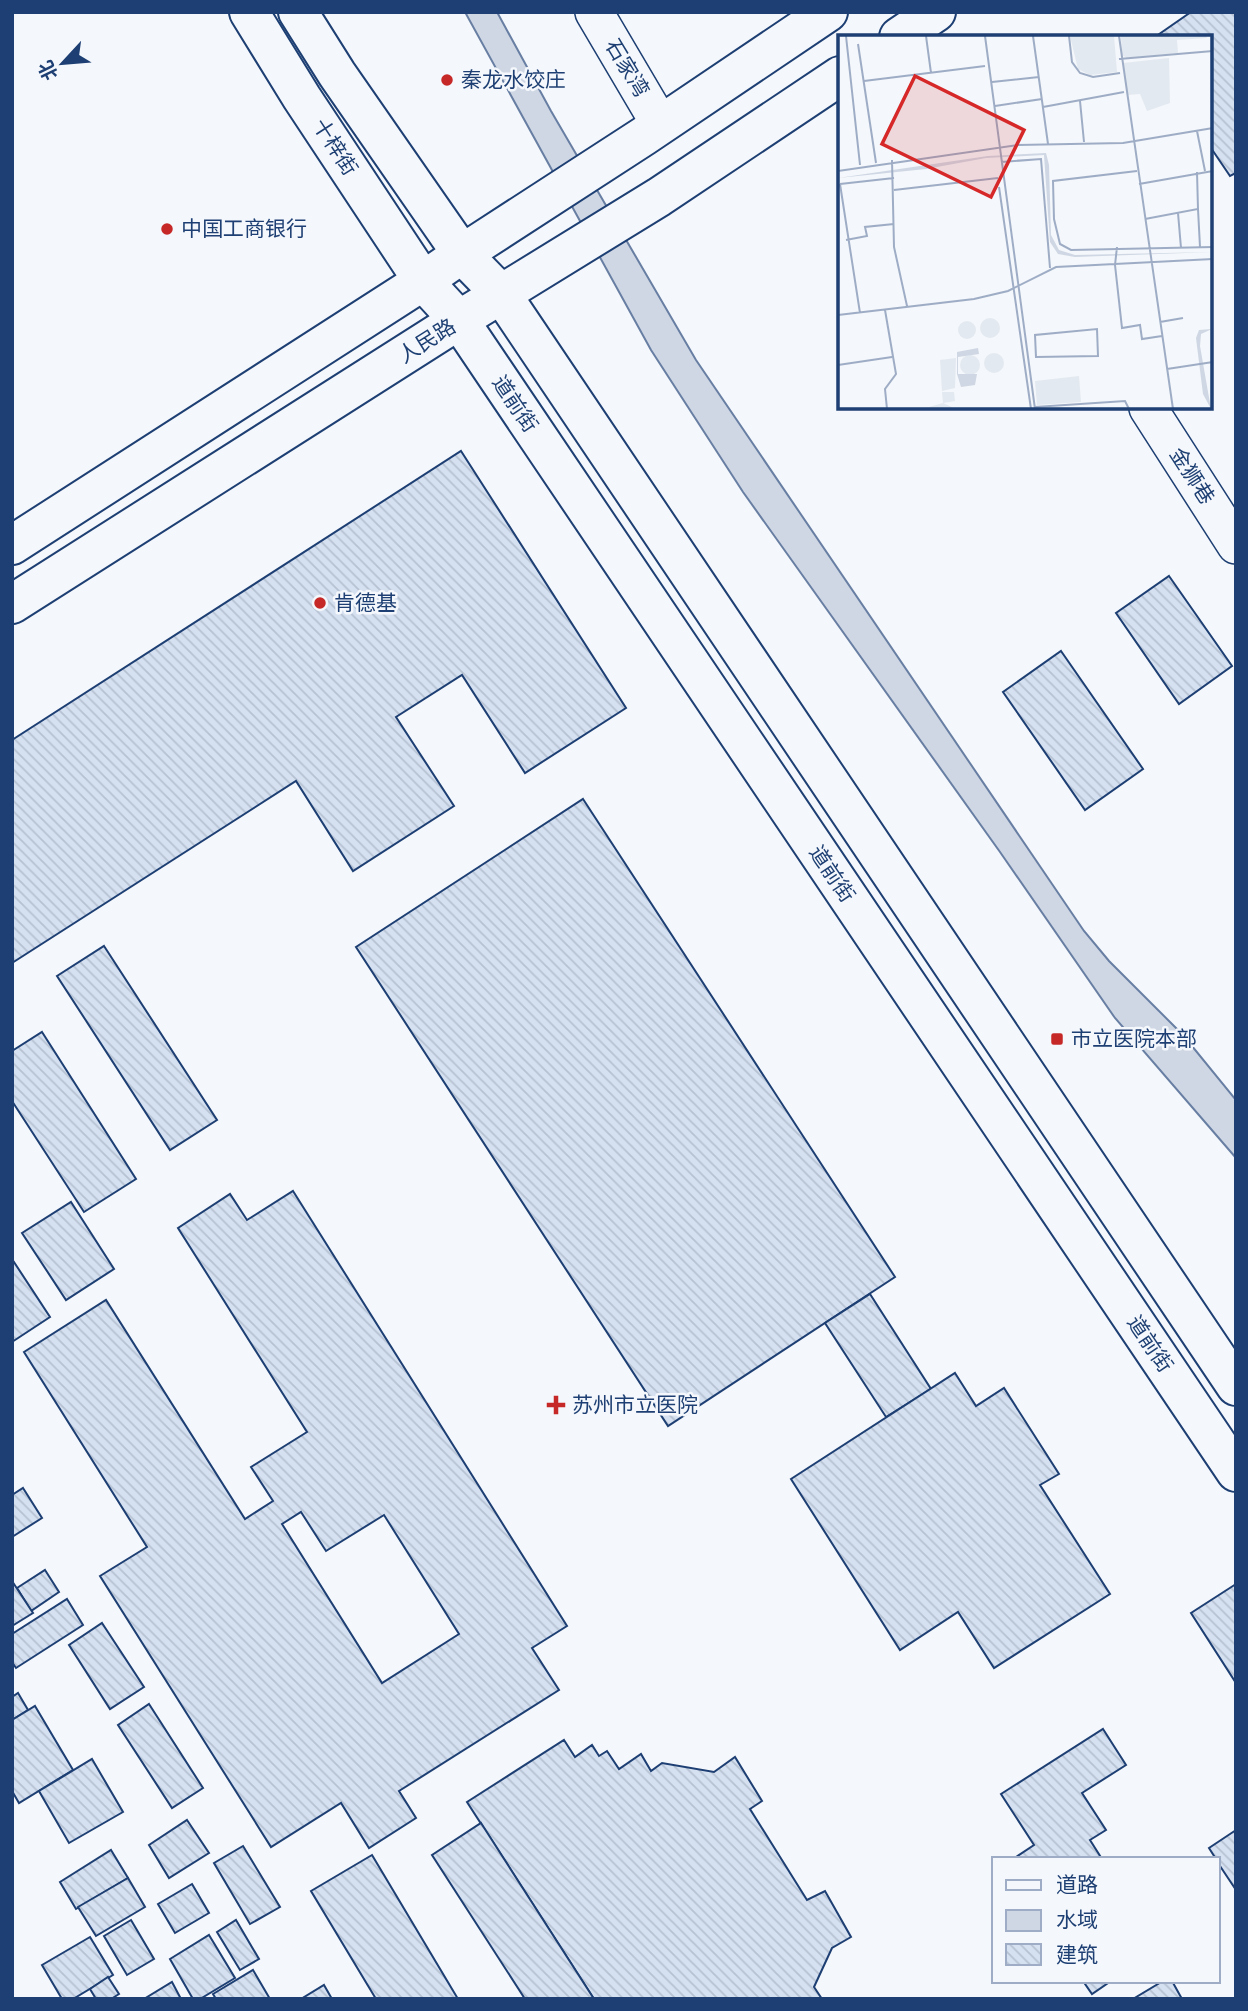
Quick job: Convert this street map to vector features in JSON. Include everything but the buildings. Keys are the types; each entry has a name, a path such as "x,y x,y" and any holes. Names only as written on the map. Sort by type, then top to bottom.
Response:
{"main road":[{"name":"十梓街","path":"249,12 302,98 423,281"},
{"name":"十梓街","path":"298,12 337,74 462,254"},
{"path":"12,545 423,281 828,12"},
{"name":"人民路","path":"12,604 459,320 659,197 838,77"},
{"path":"462,254 502,295 1236,1386"},
{"name":"道前街","path":"423,281 459,320 1236,1472"}],"street":[{"name":"石家湾","path":"594,12 652,130"},
{"name":"金狮巷","path":"1149,410 1236,545"}],"water":[{"path":"465,12 497,12 551,111 696,360 1084,931 1109,961 1183,1035 1236,1100 1236,1158 1115,1018 743,492 651,350"}],"place":[{"name":"秦龙水饺庄","path":"447,80"},
{"name":"中国工商银行","path":"167,229"},
{"name":"肯德基","path":"320,603"},
{"name":"市立医院本部","path":"1057,1039"},
{"name":"苏州市立医院","path":"556,1405"}]}
